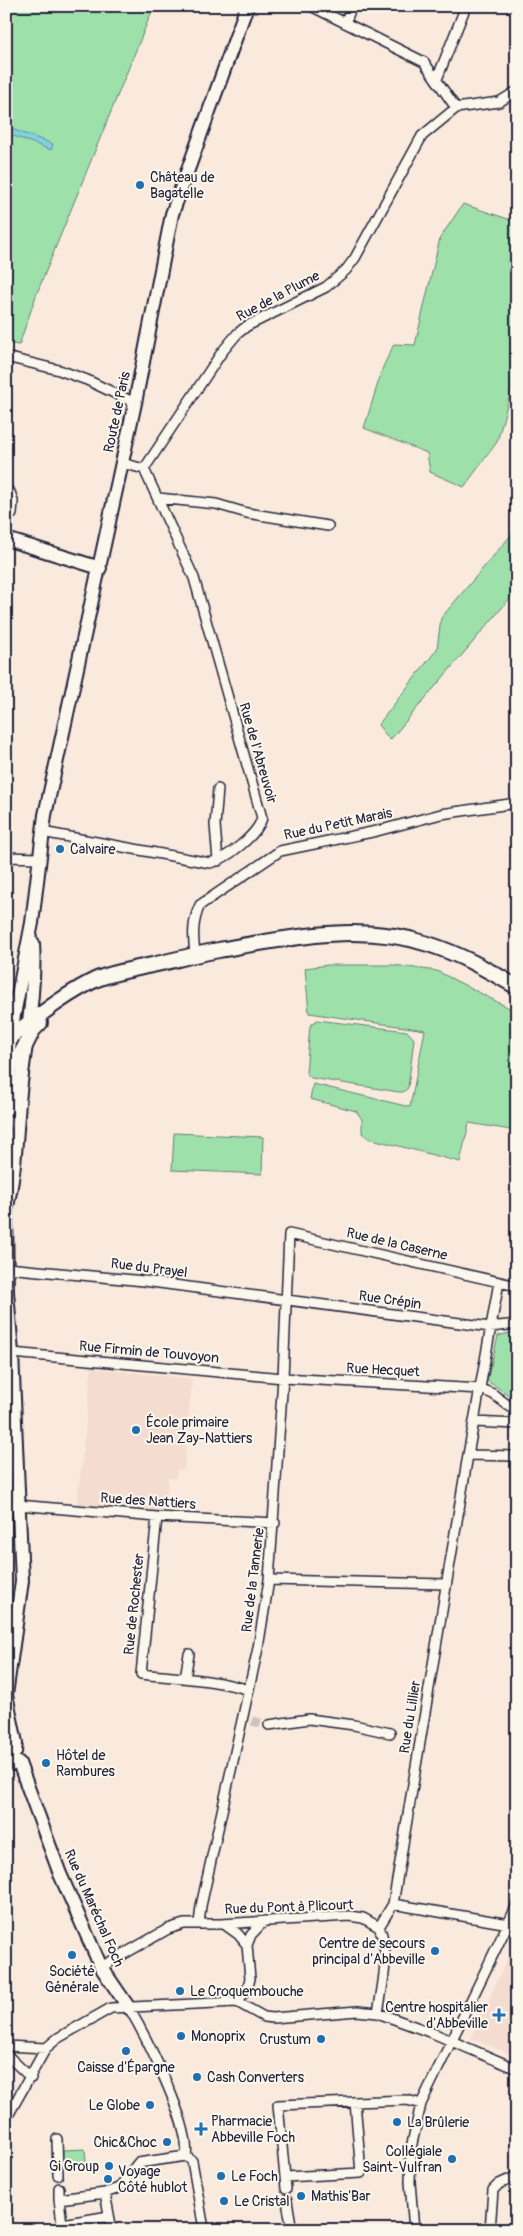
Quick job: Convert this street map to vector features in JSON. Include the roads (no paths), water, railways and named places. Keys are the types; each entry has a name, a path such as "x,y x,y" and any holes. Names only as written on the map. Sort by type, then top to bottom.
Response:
{"main road":[{"name":"Route de Paris","path":"32,923 42,832 135,402 172,214 247,6"},
{"path":"6,538 100,568"},
{"path":"6,1110 8,1035 14,1015 32,923"},
{"name":"Rue du Maréchal Foch","path":"32,923 34,963 32,1002 20,1090 11,1191 6,1210 7,1292 12,1353 22,1581 6,1694 16,1743 12,1758 101,1967 130,2008"},
{"path":"8,1066 20,1056 27,1033 49,1009 96,980 110,974 195,954 296,937 340,933 384,935 426,943 451,952 480,966 517,987"},
{"path":"8,1035 27,1033 75,1000 154,965"},
{"path":"32,1002 49,1009"}],"street":[{"path":"311,6 424,62 456,108 499,102 517,91"},
{"path":"345,23 352,6"},
{"path":"437,80 466,6"},
{"name":"Rue de la Plume","path":"144,469 222,352 237,334 247,326 326,287 346,270 355,258 422,136 456,108"},
{"path":"6,357 66,372 135,402"},
{"path":"122,463 144,469"},
{"name":"Rue de l'Abreuvoir","path":"144,469 194,578 262,818 260,825 241,844 218,861"},
{"path":"6,490 10,492 13,501 12,514"},
{"path":"158,498 216,504 247,513 328,526"},
{"path":"42,832 210,863 218,861 215,825 218,789"},
{"name":"Rue du Petit Marais","path":"195,954 193,933 200,905 280,851 377,831 441,814 484,806 517,803"},
{"path":"6,857 39,858"},
{"name":"Rue de la Caserne","path":"289,1234 517,1286"},
{"name":"Rue de la Tannerie","path":"199,1924 201,1906 258,1648 269,1580 283,1378 289,1234"},
{"name":"Rue du Prayel","path":"7,1268 144,1281 286,1300"},
{"name":"Rue du Lillier","path":"379,1927 393,1904 446,1584 499,1282"},
{"name":"Rue Crépin","path":"286,1300 490,1327 517,1324"},
{"name":"Rue Firmin de Touvoyon","path":"12,1353 283,1378"},
{"name":"Rue Hecquet","path":"283,1378 481,1388"},
{"path":"481,1388 493,1394 517,1412"},
{"path":"474,1422 517,1424"},
{"path":"468,1455 517,1456"},
{"name":"Rue des Nattiers","path":"6,1504 157,1517 274,1522"},
{"name":"Rue de Rochester","path":"157,1517 141,1674 185,1678 236,1686 249,1690"},
{"path":"269,1580 446,1584"},
{"path":"185,1678 189,1654"},
{"path":"242,1719 252,1721"},
{"path":"269,1725 309,1719 354,1725 390,1733"},
{"path":"393,1904 509,1924"},
{"path":"414,2230 410,2182 411,2148 421,2104 517,1905"},
{"name":"Rue du Pont à Plicourt","path":"101,1967 168,1929 184,1924 224,1924 349,1916 362,1918 379,1927"},
{"path":"237,2002 248,1989 250,1980 247,1946 251,1935 264,1921"},
{"path":"224,1924 238,1934 247,1946"},
{"path":"378,2013 385,1955 384,1942 379,1927"},
{"path":"6,2118 46,2048 58,2038 111,2008 237,2002 264,2017 273,2018 357,2011 378,2013 517,2068"},
{"name":"Rue du Maréchal Foch","path":"130,2008 147,2040 173,2101 186,2142 186,2156 192,2161 204,2230"},
{"path":"6,2046 46,2048"},
{"path":"6,2054 30,2078"},
{"path":"286,2188 278,2105 407,2100 421,2104"},
{"path":"285,2177 361,2173 355,2102"},
{"path":"57,2139 58,2175"},
{"path":"59,2199 105,2193 119,2188 138,2163 186,2156"},
{"path":"490,2230 491,2201 495,2186 517,2176"},
{"path":"59,2188 63,2227 109,2216"},
{"path":"105,2193 112,2230"},
{"path":"287,2201 292,2230"}],"water":[{"path":"6,127 53,144 51,150 6,133"}],"tunnel":[{"path":"252,1721 269,1725"}],"place":[{"name":"Château de Bagatelle","path":"140,185"},
{"name":"Calvaire","path":"60,849"},
{"name":"École primaire Jean Zay-Nattiers","path":"136,1430"},
{"name":"Hôtel de Rambures","path":"46,1763"},
{"name":"Centre de secours principal d'Abbeville","path":"435,1951"},
{"name":"Société Générale","path":"72,1955"},
{"name":"Le Croquembouche","path":"180,1991"},
{"name":"Centre hospitalier d'Abbeville","path":"499,2015"},
{"name":"Monoprix","path":"181,2036"},
{"name":"Crustum","path":"321,2039"},
{"name":"Caisse d'Épargne","path":"126,2051"},
{"name":"Cash Converters","path":"197,2077"},
{"name":"Le Globe","path":"150,2105"},
{"name":"La Brûlerie","path":"397,2122"},
{"name":"Pharmacie Abbeville Foch","path":"201,2129"},
{"name":"Chic&Choc","path":"167,2142"},
{"name":"Collégiale Saint-Vulfran","path":"452,2159"},
{"name":"Gi Group","path":"109,2166"},
{"name":"Le Foch","path":"221,2176"},
{"name":"Voyage Côté hublot","path":"108,2179"},
{"name":"Mathis'Bar","path":"301,2196"},
{"name":"Le Cristal","path":"224,2201"}]}
